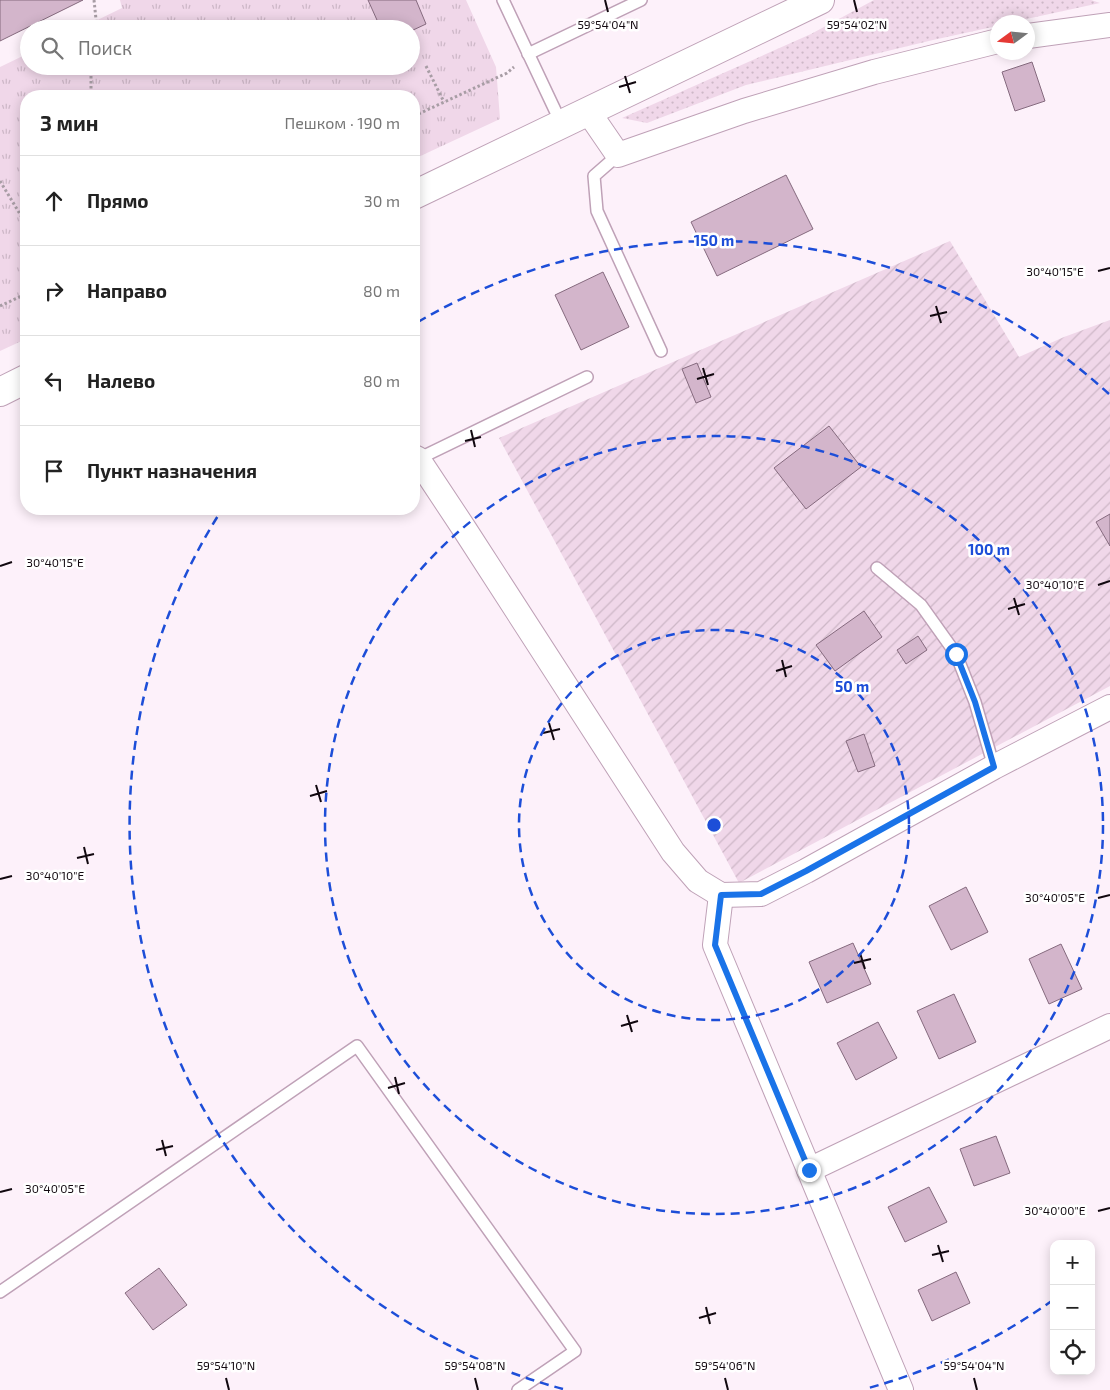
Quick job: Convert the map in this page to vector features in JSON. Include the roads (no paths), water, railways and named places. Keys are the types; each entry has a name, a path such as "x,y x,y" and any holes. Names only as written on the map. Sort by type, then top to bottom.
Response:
{"main road":[{"path":"420,192 820,0"},
{"path":"0,392 20,382"}],"street":[{"path":"1035,35 1110,25"},
{"path":"590,111 618,155 744,111 846,80 990,43"},
{"path":"420,464 465,530 673,852 698,880 721,895 761,894 994,767 1110,707"},
{"path":"721,895 715,945 900,1390"},
{"path":"809,1170 1110,1026"}],"lane":[{"path":"528,54 641,0"},
{"path":"505,1 562,125"},
{"path":"618,155 594,176 597,211 661,351"},
{"path":"420,456 587,377"},
{"path":"877,568 921,605 956,654 975,702 994,767"},
{"path":"0,1292 357,1046 574,1351 518,1390"}]}
